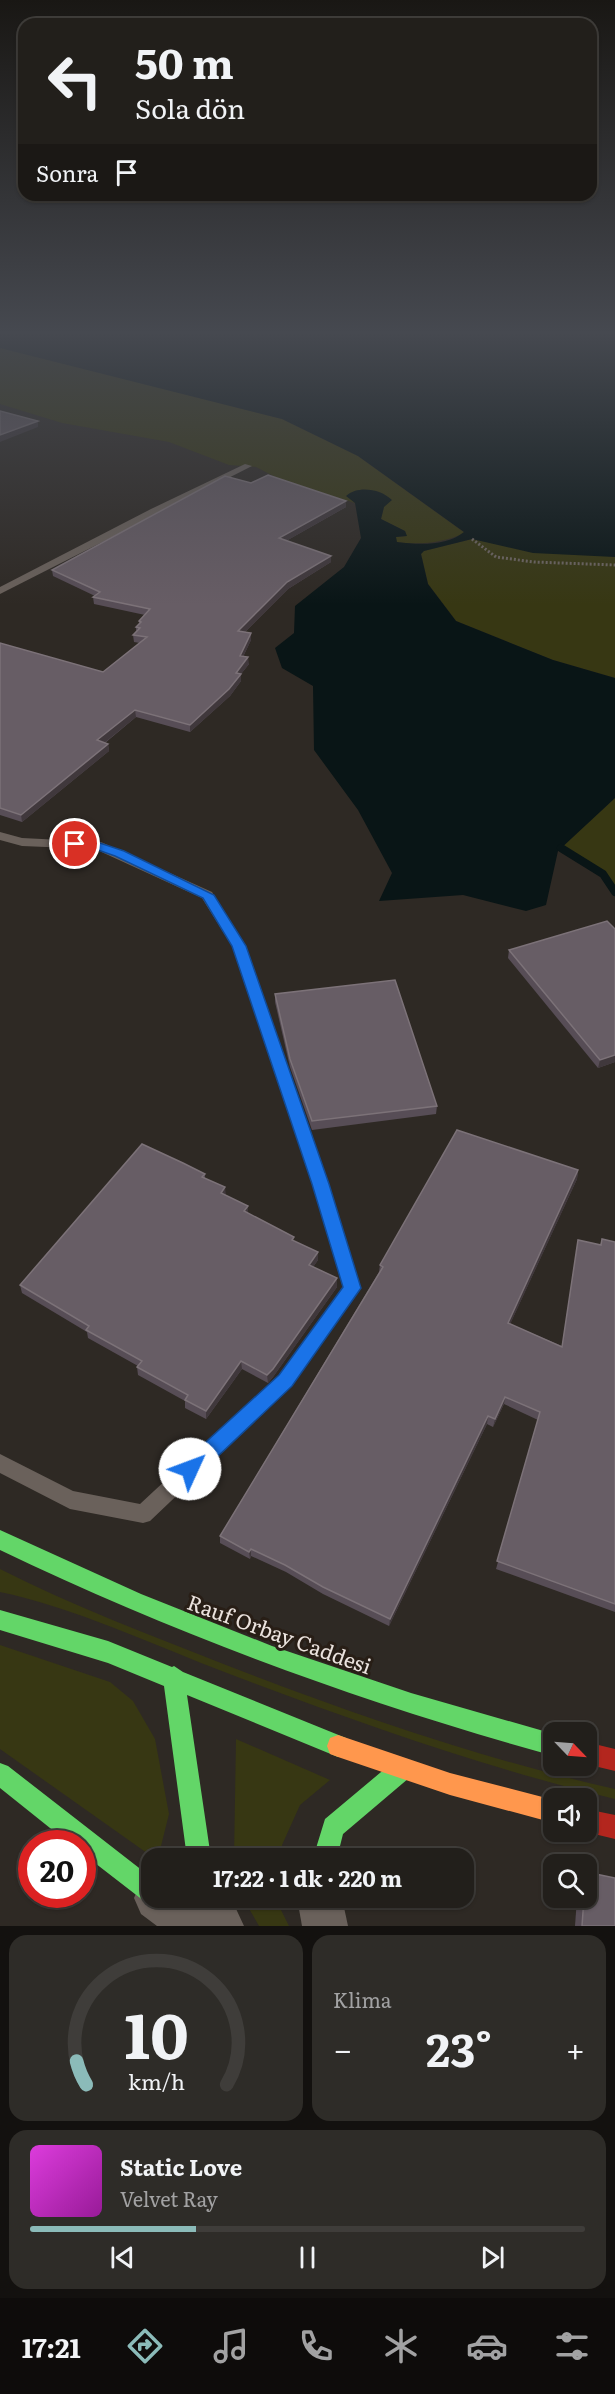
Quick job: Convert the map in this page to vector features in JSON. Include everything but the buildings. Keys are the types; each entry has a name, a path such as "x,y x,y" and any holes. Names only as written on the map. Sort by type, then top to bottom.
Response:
{"main road":[{"name":"Rauf Orbay Caddesi","path":"0,1540 116,1595 207,1633 430,1711 543,1742"},
{"path":"0,1620 59,1637 174,1677 281,1723 401,1770 543,1809"},
{"path":"174,1677 198,1848"},
{"path":"597,1756 615,1760"},
{"path":"328,1848 333,1827 401,1770"},
{"path":"0,1774 141,1884"},
{"path":"597,1823 615,1827"}],"street":[{"path":"171,1908 196,1926"},
{"path":"213,1908 221,1926"},
{"path":"322,1908 326,1926"}],"lane":[{"path":"0,591 98,542 195,488 248,466"},
{"path":"0,836 22,842 97,846 120,854 207,895 239,946 321,1184 352,1288 286,1380 143,1514 69,1500 0,1463"}],"path":[{"path":"472,539 496,556 534,562 615,565"}],"shaded area":[{"path":"73,425 294,425 358,456 465,533 431,542 396,542 396,537 406,536 405,531 381,519 384,507 355,503 283,481 256,467 229,465 169,442"},
{"path":"294,425 615,425 615,557 533,553 472,539 424,551 421,554 428,584 456,621 553,660 615,678 615,798 558,851 546,905 526,911 463,895 379,901 392,873 358,810 314,750 313,686 282,668 275,648 294,633 295,606 344,567 361,538 355,503 346,496 357,490 369,490 382,493 392,500 384,507 381,519 405,531 407,536 396,537 397,542 423,544 441,542 464,532 358,456"},
{"path":"472,539 615,557 615,678 553,660 456,621 428,584 421,554 423,551"},
{"path":"615,798 615,886 561,848"},
{"path":"0,1569 112,1620 274,1683 418,1734 543,1771 543,1776 561,1776 615,1789 615,1799 597,1794 597,1788 573,1788 516,1773 371,1726 85,1617 0,1592"},
{"path":"0,1645 110,1682 133,1701 155,1739 169,1814 160,1848 141,1849 0,1749"},
{"path":"236,1739 330,1780 300,1805 282,1848 234,1848"},
{"path":"249,1908 281,1908 289,1926 259,1926"}],"waterway":[{"path":"561,848 603,874 615,892"}],"traffic: fast":[{"path":"0,1540 135,1602 272,1656 411,1704 543,1742"},
{"path":"0,1620 108,1652 338,1746"},
{"path":"174,1677 198,1848"},
{"path":"328,1848 333,1827 401,1770"},
{"path":"0,1774 141,1884"}],"traffic: slow":[{"path":"338,1746 450,1784 543,1809"}],"traffic: jam":[{"path":"597,1756 615,1760"},
{"path":"597,1823 615,1827"}],"route":[{"path":"75,844 97,846 120,854 207,895 239,946 321,1184 352,1288 286,1380 190,1469"}]}
